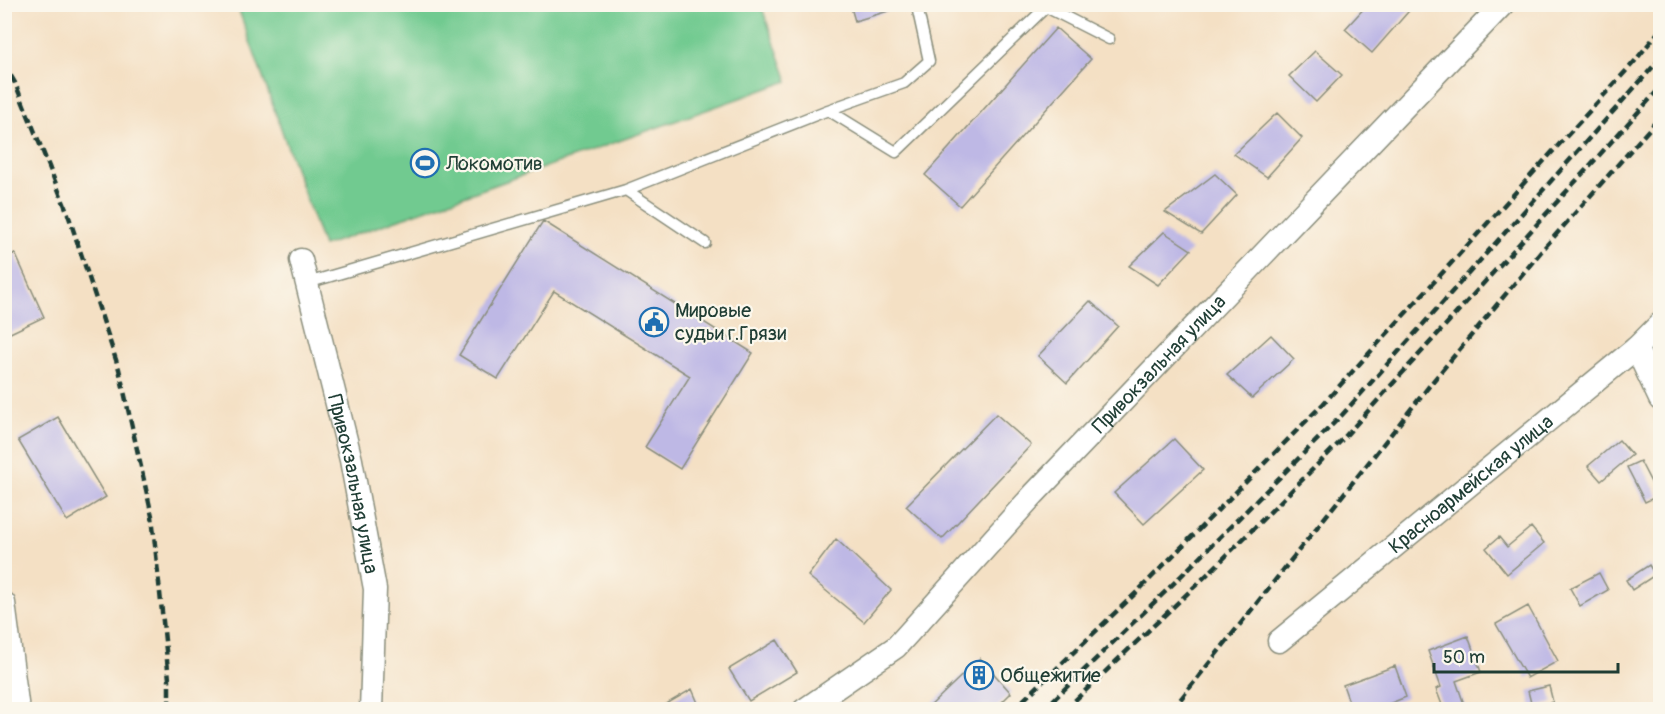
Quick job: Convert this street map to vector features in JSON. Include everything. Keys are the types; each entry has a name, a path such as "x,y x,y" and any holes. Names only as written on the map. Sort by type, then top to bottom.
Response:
{"street":[{"name":"Привокзальная улица","path":"804,710 896,647 1034,494 1503,4"},
{"name":"Привокзальная улица","path":"301,260 351,460 375,589 371,710"},
{"name":"Красноармейская улица","path":"1280,641 1636,348 1660,324"},
{"path":"1636,348 1660,399"},
{"path":"4,603 18,710"}],"lane":[{"path":"307,283 626,190 904,82 929,62 915,4"},
{"path":"828,110 896,152 1046,7 1109,39"},
{"path":"626,190 705,243"}],"green space":[{"name":"Локомотив","path":"237,5 761,5 788,81 323,246"}],"building":[{"path":"850,4 893,4 895,9 855,21"},
{"path":"1368,4 1415,4 1372,53 1345,29"},
{"path":"1056,28 1091,59 960,206 925,175"},
{"path":"1315,51 1342,75 1316,102 1289,76"},
{"path":"1277,113 1302,138 1267,177 1234,154"},
{"path":"1215,174 1237,195 1201,234 1165,212"},
{"name":"Мировые судьи г.Грязи","path":"543,221 753,353 680,469 645,447 690,376 554,291 498,379 459,355"},
{"path":"1164,232 1191,250 1158,285 1129,266"},
{"path":"15,253 44,317 4,336 4,258"},
{"path":"1090,301 1118,326 1067,383 1038,356"},
{"path":"1271,335 1294,359 1252,398 1227,375"},
{"path":"996,414 1031,445 942,539 906,506"},
{"path":"58,417 106,497 67,521 18,440"},
{"path":"1174,439 1203,470 1144,524 1114,493"},
{"path":"1619,440 1632,455 1601,481 1588,466"},
{"path":"1640,461 1658,496 1645,502 1627,467"},
{"path":"1531,527 1544,543 1507,574 1486,548 1499,537 1507,547"},
{"path":"836,539 891,590 864,622 808,576"},
{"path":"1649,565 1655,575 1632,590 1626,580"},
{"path":"1599,573 1608,590 1580,606 1570,588"},
{"path":"1528,606 1558,661 1527,678 1496,624"},
{"path":"1468,636 1481,672 1456,681 1466,710 1444,710 1436,689 1441,687 1428,651"},
{"path":"777,640 797,672 749,701 729,669"},
{"name":"Общежитие","path":"980,658 1011,693 994,710 926,710"},
{"path":"1395,666 1406,697 1386,705 1388,710 1352,710 1343,685"},
{"path":"1549,686 1553,702 1532,707 1528,691"},
{"path":"692,689 701,710 656,710"}],"railway":[{"path":"1013,710 1139,590 1323,404 1635,61 1660,30"},
{"path":"1043,710 1342,415 1660,59"},
{"path":"4,64 15,83 67,211 119,369 152,516 169,679 169,710"},
{"path":"1065,710 1211,571 1340,442 1660,88"},
{"path":"1172,710 1434,380 1545,247 1660,117"}],"place":[{"name":"Локомотив","path":"425,163"},
{"name":"Мировые судьи г.Грязи","path":"654,322"},
{"name":"Общежитие","path":"979,675"}]}
